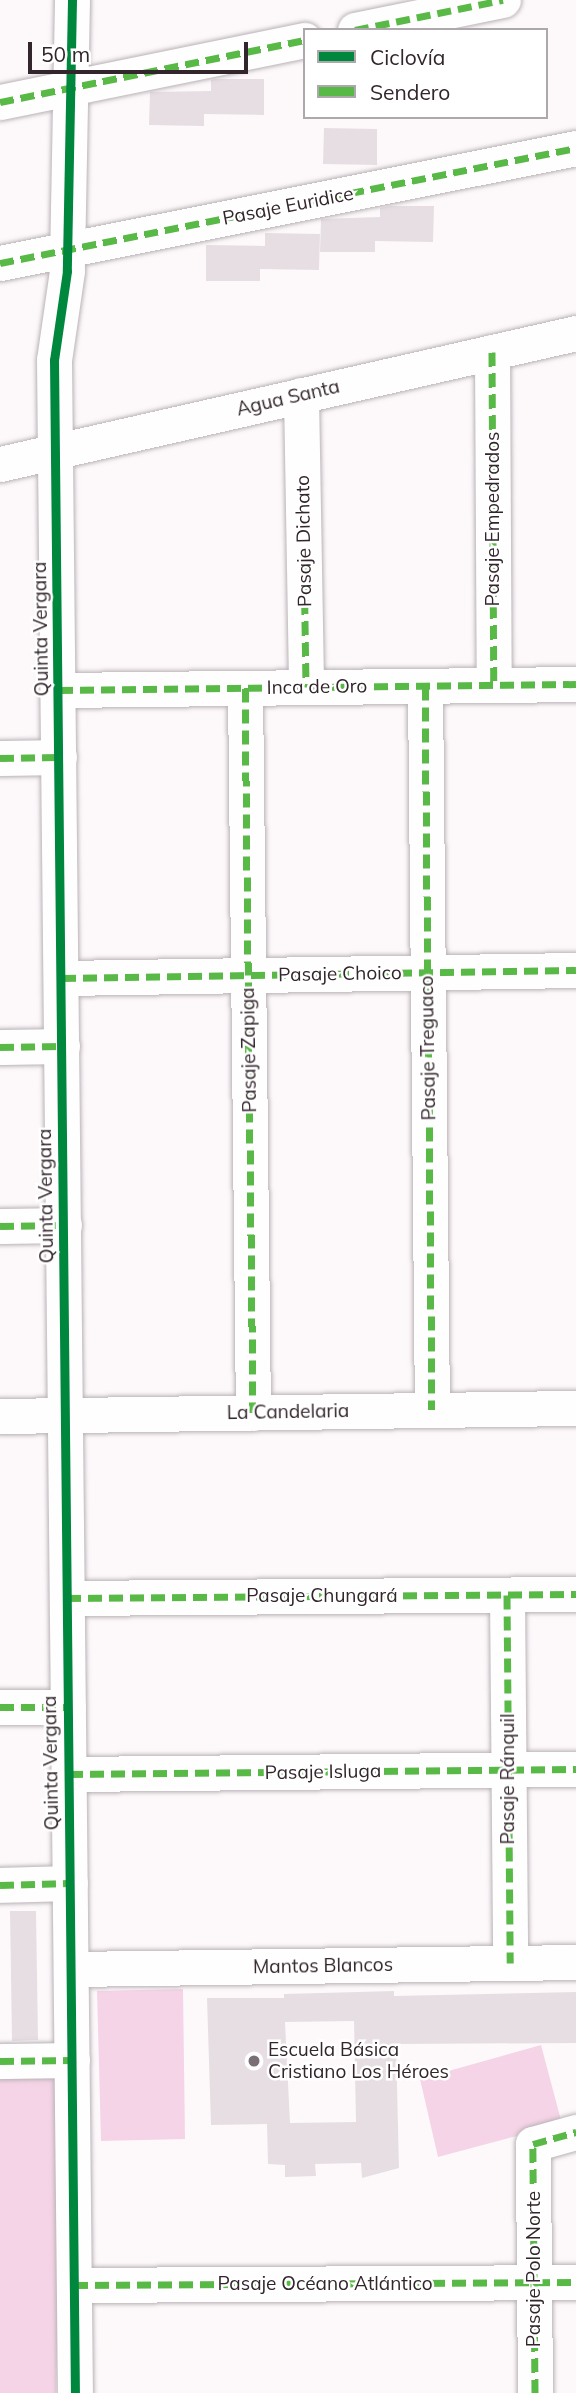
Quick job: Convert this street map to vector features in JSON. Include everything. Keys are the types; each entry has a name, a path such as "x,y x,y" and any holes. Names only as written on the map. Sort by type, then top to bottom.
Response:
{"street":[{"name":"Quinta Vergara","path":"72,0 67,250 64,299 54,360 75,2393"},
{"path":"365,28 503,0"},
{"path":"0,102 303,40"},
{"name":"Pasaje Euridice","path":"0,263 576,149"},
{"name":"Agua Santa","path":"0,464 576,333"},
{"name":"Pasaje Empedrados","path":"492,352 494,685"},
{"name":"Pasaje Dichato","path":"301,395 306,687"},
{"name":"Inca de Oro","path":"59,690 576,684"},
{"name":"Pasaje Treguaco","path":"425,686 432,1410"},
{"name":"Pasaje Zapiga","path":"246,688 253,1413"},
{"path":"0,758 59,757"},
{"name":"Pasaje Choico","path":"62,978 576,970"},
{"path":"0,1047 62,1046"},
{"path":"0,1226 64,1225"},
{"name":"La Candelaria","path":"0,1416 576,1408"},
{"name":"Pasaje Chungará","path":"67,1598 576,1594"},
{"name":"Pasaje Ránquil","path":"507,1595 510,1963"},
{"path":"0,1707 68,1707"},
{"name":"Pasaje Isluga","path":"69,1774 576,1769"},
{"path":"0,1885 70,1883"},
{"name":"Mantos Blancos","path":"71,1969 576,1962"},
{"path":"0,2061 72,2060"},
{"name":"Pasaje Polo Norte","path":"535,2393 533,2144 576,2132"},
{"name":"Pasaje Océano Atlántico","path":"74,2285 576,2282"}],"shaded area":[{"path":"183,1989 185,2139 101,2141 97,1991"},
{"path":"541,2045 562,2124 438,2157 420,2079"},
{"path":"0,2076 62,2076 56,2393 0,2393"}],"building":[{"path":"264,79 264,115 204,114 204,126 149,125 150,92 211,91 211,80"},
{"path":"324,128 377,129 377,165 323,164"},
{"path":"434,206 433,242 375,241 375,252 320,252 321,219 380,217 380,208"},
{"path":"265,233 320,234 319,270 260,269 260,281 206,281 206,245 265,246"},
{"path":"10,1911 36,1911 38,2040 12,2041"},
{"path":"394,1991 394,1996 576,1992 576,2043 396,2044 399,2168 362,2178 361,2163 315,2164 316,2176 285,2177 285,2165 268,2164 267,2124 211,2125 207,1998 284,1998 284,1994","holes":["354,2021 356,2122 290,2123 285,2022"]}],"marked path":[{"path":"365,28 503,0"},
{"path":"0,102 303,40"},
{"path":"0,263 576,148"},
{"path":"492,352 494,685"},
{"path":"304,558 306,687"},
{"path":"59,690 576,684"},
{"path":"425,686 432,1410"},
{"path":"245,688 253,1413"},
{"path":"0,758 59,757"},
{"path":"62,978 576,970"},
{"path":"0,1047 62,1046"},
{"path":"0,1226 64,1225"},
{"path":"67,1598 576,1594"},
{"path":"507,1595 510,1963"},
{"path":"0,1707 68,1707"},
{"path":"69,1774 576,1769"},
{"path":"0,1885 70,1883"},
{"path":"0,2061 72,2060"},
{"path":"535,2393 533,2144 576,2132"},
{"path":"74,2285 576,2282"}],"cycle path":[{"path":"72,0 67,271 54,360 75,2393"}],"place":[{"name":"Escuela Básica Cristiano Los Héroes","path":"254,2061"}]}
